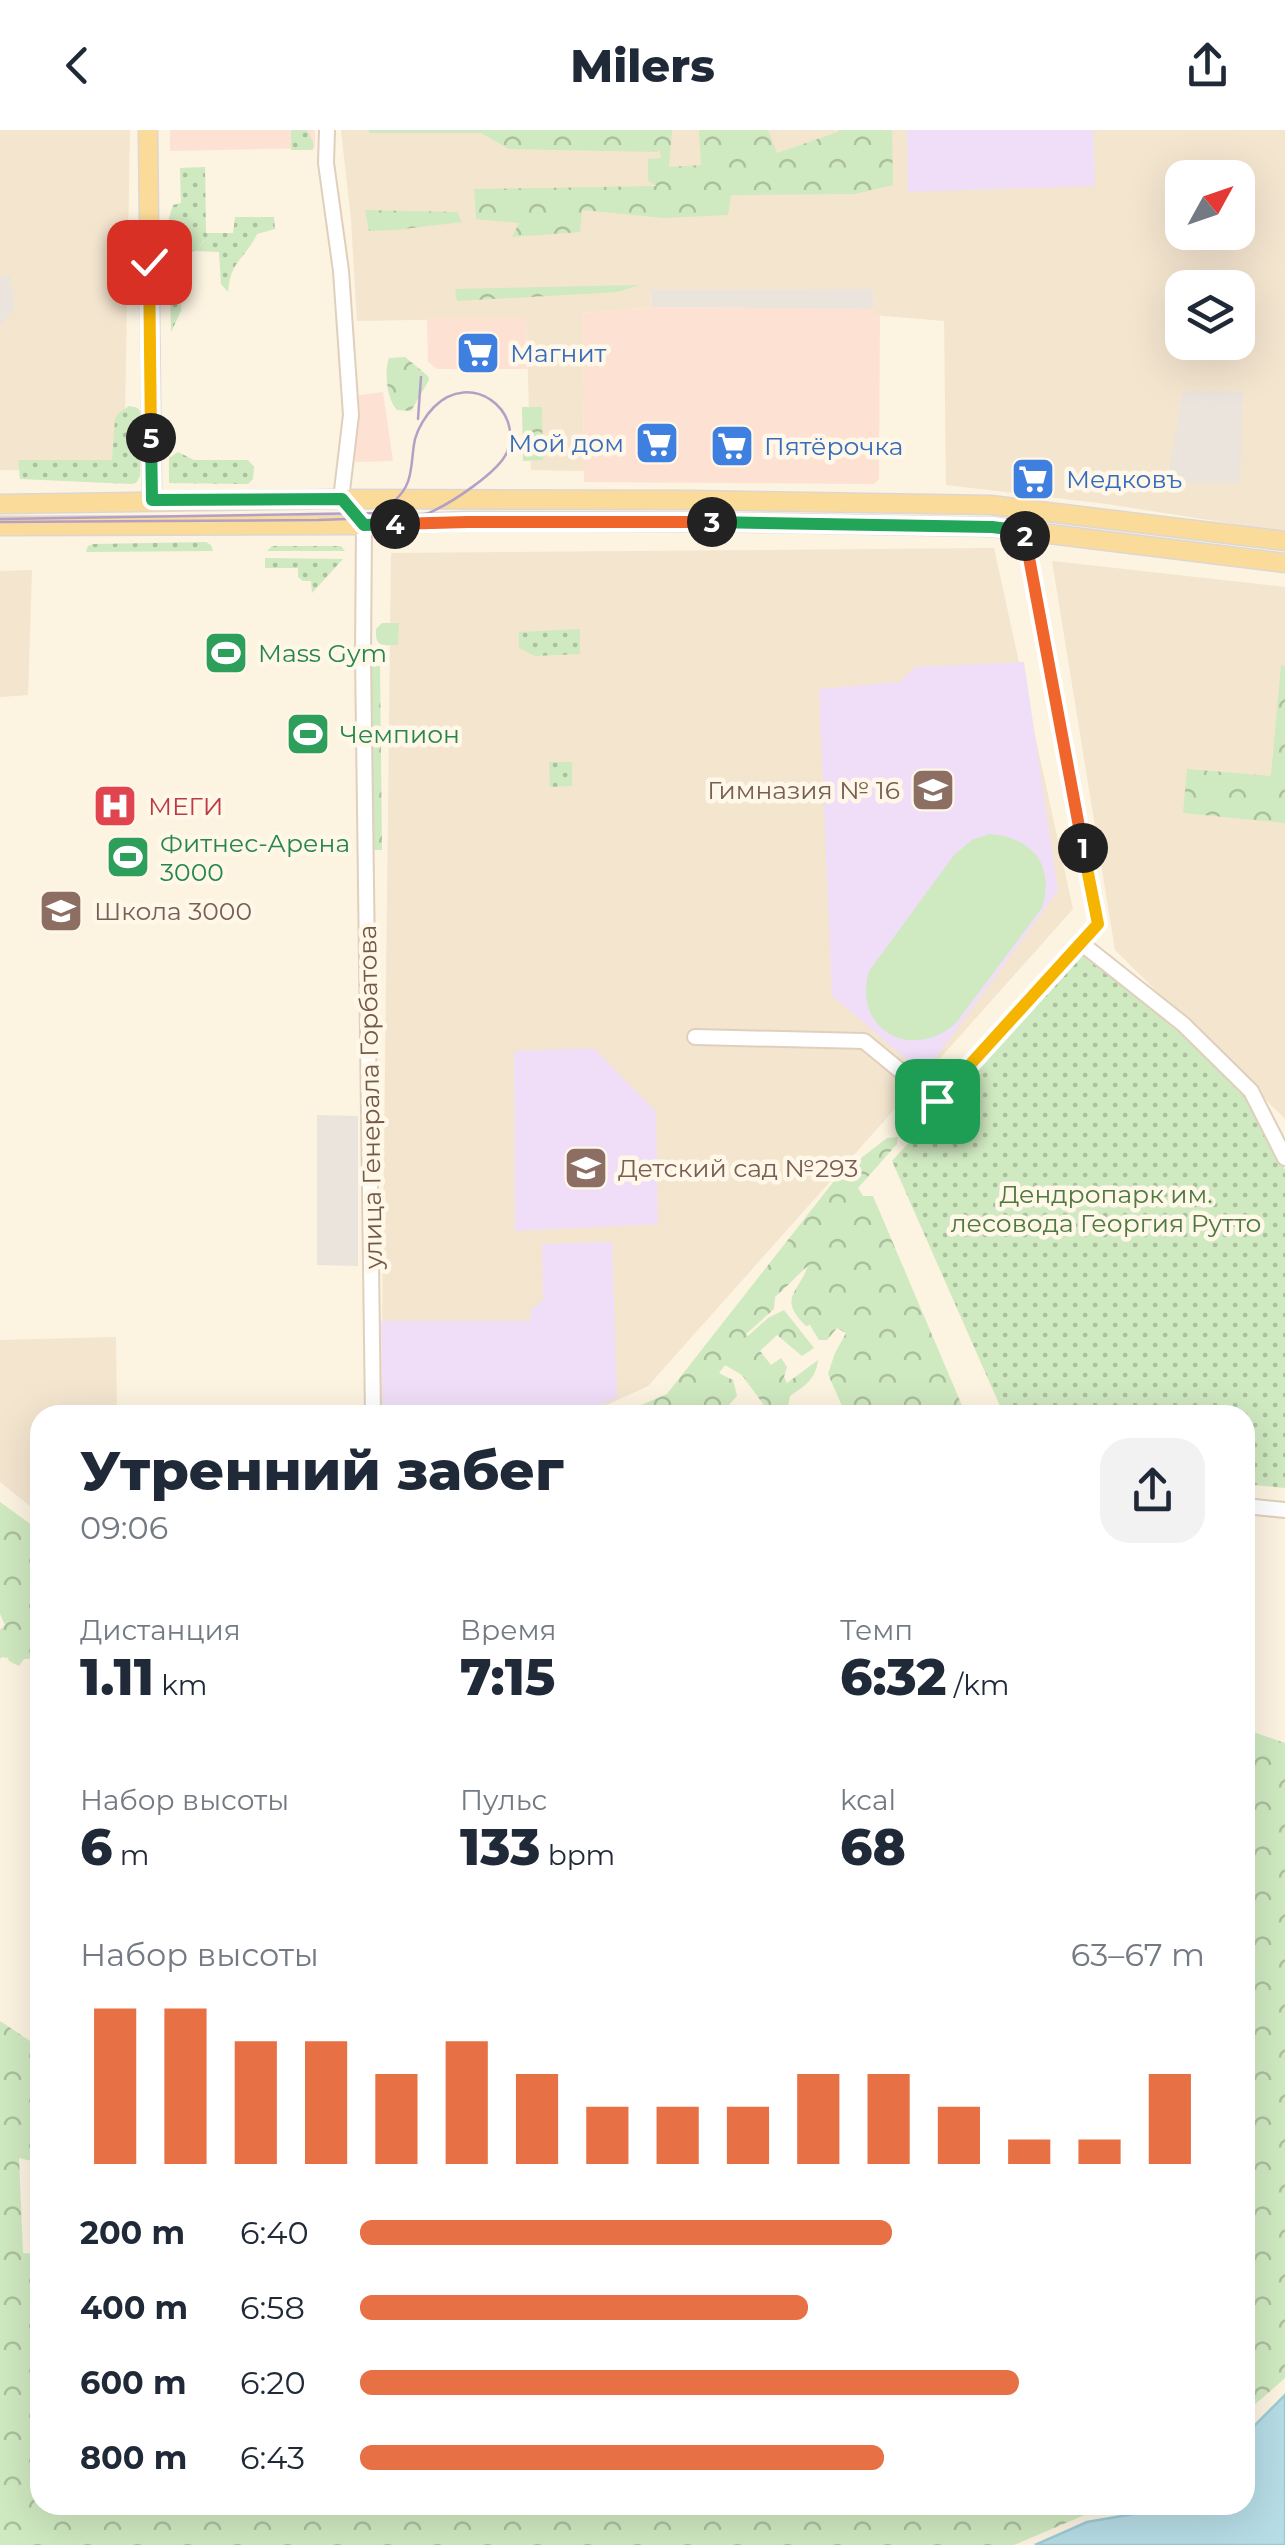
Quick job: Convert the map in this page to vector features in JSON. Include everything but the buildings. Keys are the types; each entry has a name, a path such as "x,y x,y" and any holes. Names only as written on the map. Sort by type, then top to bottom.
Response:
{"main road":[{"path":"148,130 152,500"},
{"path":"0,504 342,499 991,505 1285,542"},
{"path":"0,526 715,522 992,527 1285,563"}],"street":[{"path":"327,130 326,163 341,271 351,415 342,499 364,525"},
{"path":"695,1037 864,1041 937,1101 1098,924 1024,531 1025,509"},
{"name":"улица Генерала Горбатова","path":"364,525 374,1405"},
{"path":"1081,942 1183,1024 1251,1090 1285,1158"},
{"path":"1255,1507 1285,1510"}],"shaded area":[{"path":"0,130 130,130 124,472 0,470"},
{"path":"170,130 315,130 315,148 170,151"},
{"path":"341,130 1285,130 1285,532 1107,504 946,485 944,321 874,315 873,290 651,290 652,307 582,313 584,471 531,470 526,318 357,321"},
{"path":"907,130 1093,130 1095,186 908,192"},
{"path":"0,276 10,276 15,307 0,327"},
{"path":"873,289 874,309 652,307 651,290"},
{"path":"652,307 874,309 874,315 880,315 879,479 874,484 584,482 582,313"},
{"path":"427,318 526,318 527,369 437,369 428,362"},
{"path":"1183,391 1243,391 1240,483 1167,483"},
{"path":"383,392 393,461 355,462 353,396"},
{"path":"994,548 1073,909 648,1386 607,1405 381,1405 391,553"},
{"path":"1052,561 1285,587 1285,1119 1115,950"},
{"path":"32,570 28,695 0,697 0,571"},
{"name":"Гимназия № 16","path":"1024,662 1058,891 924,1074 832,996 819,689 900,682 915,667"},
{"name":"Детский сад №293","path":"594,1048 656,1112 658,1224 515,1231 514,1051"},
{"path":"317,1115 358,1116 358,1266 317,1265"},
{"path":"612,1242 617,1398 599,1405 383,1405 381,1321 530,1321 531,1310 543,1300 542,1244"},
{"path":"116,1337 117,1405 30,1405 30,1506 0,1482 0,1340"}],"green space":[{"path":"291,130 307,130 313,150 291,150"},
{"path":"369,130 672,130 669,167 701,165 699,130 768,130 777,153 839,130 892,130 893,185 855,194 731,195 728,215 664,218 582,210 580,232 512,237 519,223 476,219 474,189 657,186 648,181 648,159 661,158 659,149 509,149 481,133"},
{"path":"205,167 206,233 233,233 235,217 274,217 275,229 257,234 235,266 228,292 221,284 219,252 197,251 205,240 179,244 180,267 175,271 167,256 168,221 173,205 181,203 180,168"},
{"path":"365,210 457,212 462,222 369,231"},
{"path":"188,229 200,230 205,239 197,251 182,252 178,236"},
{"path":"170,283 182,283 181,311 171,332"},
{"path":"640,285 617,292 457,301 455,289"},
{"path":"405,357 429,380 411,411 397,410 387,385 389,358"},
{"path":"129,406 138,408 142,415 137,482 20,479 18,460 112,460 115,418"},
{"path":"522,407 542,407 543,460 523,461"},
{"path":"178,452 194,460 248,460 254,467 253,479 248,484 169,483 169,458"},
{"path":"206,542 213,551 86,552 93,544"},
{"path":"272,546 341,546 345,551 267,551"},
{"path":"265,558 343,559 312,593 311,581 298,577 298,568 265,568"},
{"path":"382,623 399,623 398,645 378,642 376,629"},
{"path":"580,629 580,654 535,656 519,648 519,632"},
{"path":"1281,665 1285,666 1285,823 1183,813 1187,769 1271,776"},
{"path":"371,666 380,666 382,850 373,850"},
{"path":"549,762 572,762 572,786 550,787"},
{"path":"989,834 1018,841 1037,856 1045,879 1042,908 956,1023 939,1035 921,1040 889,1034 869,1009 869,971 954,855 972,840"},
{"name":"Дендропарк им. лесовода Георгия Рутто","path":"1083,951 1179,1027 1248,1094 1285,1170 1285,1488 1255,1485 1255,1405 1000,1405 892,1161"},
{"path":"898,1137 897,1144 858,1188 863,1196 873,1196 962,1405 842,1405 828,1374 846,1333 837,1328 827,1340 819,1340 810,1325 806,1326 798,1317 791,1302 808,1266 775,1297 774,1309 746,1334 784,1310 814,1348 802,1356 777,1335 760,1351 771,1365 781,1358 787,1367 787,1383 818,1360 812,1377 790,1396 788,1405 764,1405 742,1375 725,1365 719,1373 733,1380 737,1396 729,1405 641,1405 667,1394 838,1176 887,1138"},
{"path":"0,1502 30,1524 30,1659 24,1659 19,1666 8,1658 0,1659 0,1630 5,1625 0,1614"},
{"path":"1255,1732 1285,1743 1285,2378 1255,2404"},
{"path":"0,2021 30,2041 30,2161 19,2158 23,2253 30,2253 30,2515 1084,2515 1014,2545 0,2545"}],"water":[{"path":"1285,2395 1285,2545 1035,2545 1087,2522 1128,2515 1255,2515 1255,2425"}],"tram line":[{"path":"418,419 421,377"},
{"path":"0,519 374,513 401,494 410,472 418,430 431,410 448,397 478,394 491,400 508,422 507,452 495,469 450,502 426,514 318,520 0,522"}],"place":[{"name":"Магнит","path":"478,353"},
{"name":"Мой дом","path":"657,443"},
{"name":"Пятёрочка","path":"732,446"},
{"name":"Медковъ","path":"1033,479"},
{"name":"Mass Gym","path":"226,653"},
{"name":"Чемпион","path":"308,734"},
{"name":"Гимназия № 16","path":"933,790"},
{"name":"МЕГИ","path":"115,806"},
{"name":"Фитнес-Арена 3000","path":"128,857"},
{"name":"Школа 3000","path":"61,911"},
{"name":"Детский сад №293","path":"586,1168"}],"route":[{"path":"149,262 152,500 342,499 364,525 715,522 992,527 1024,531 1098,924 937,1101"}]}
